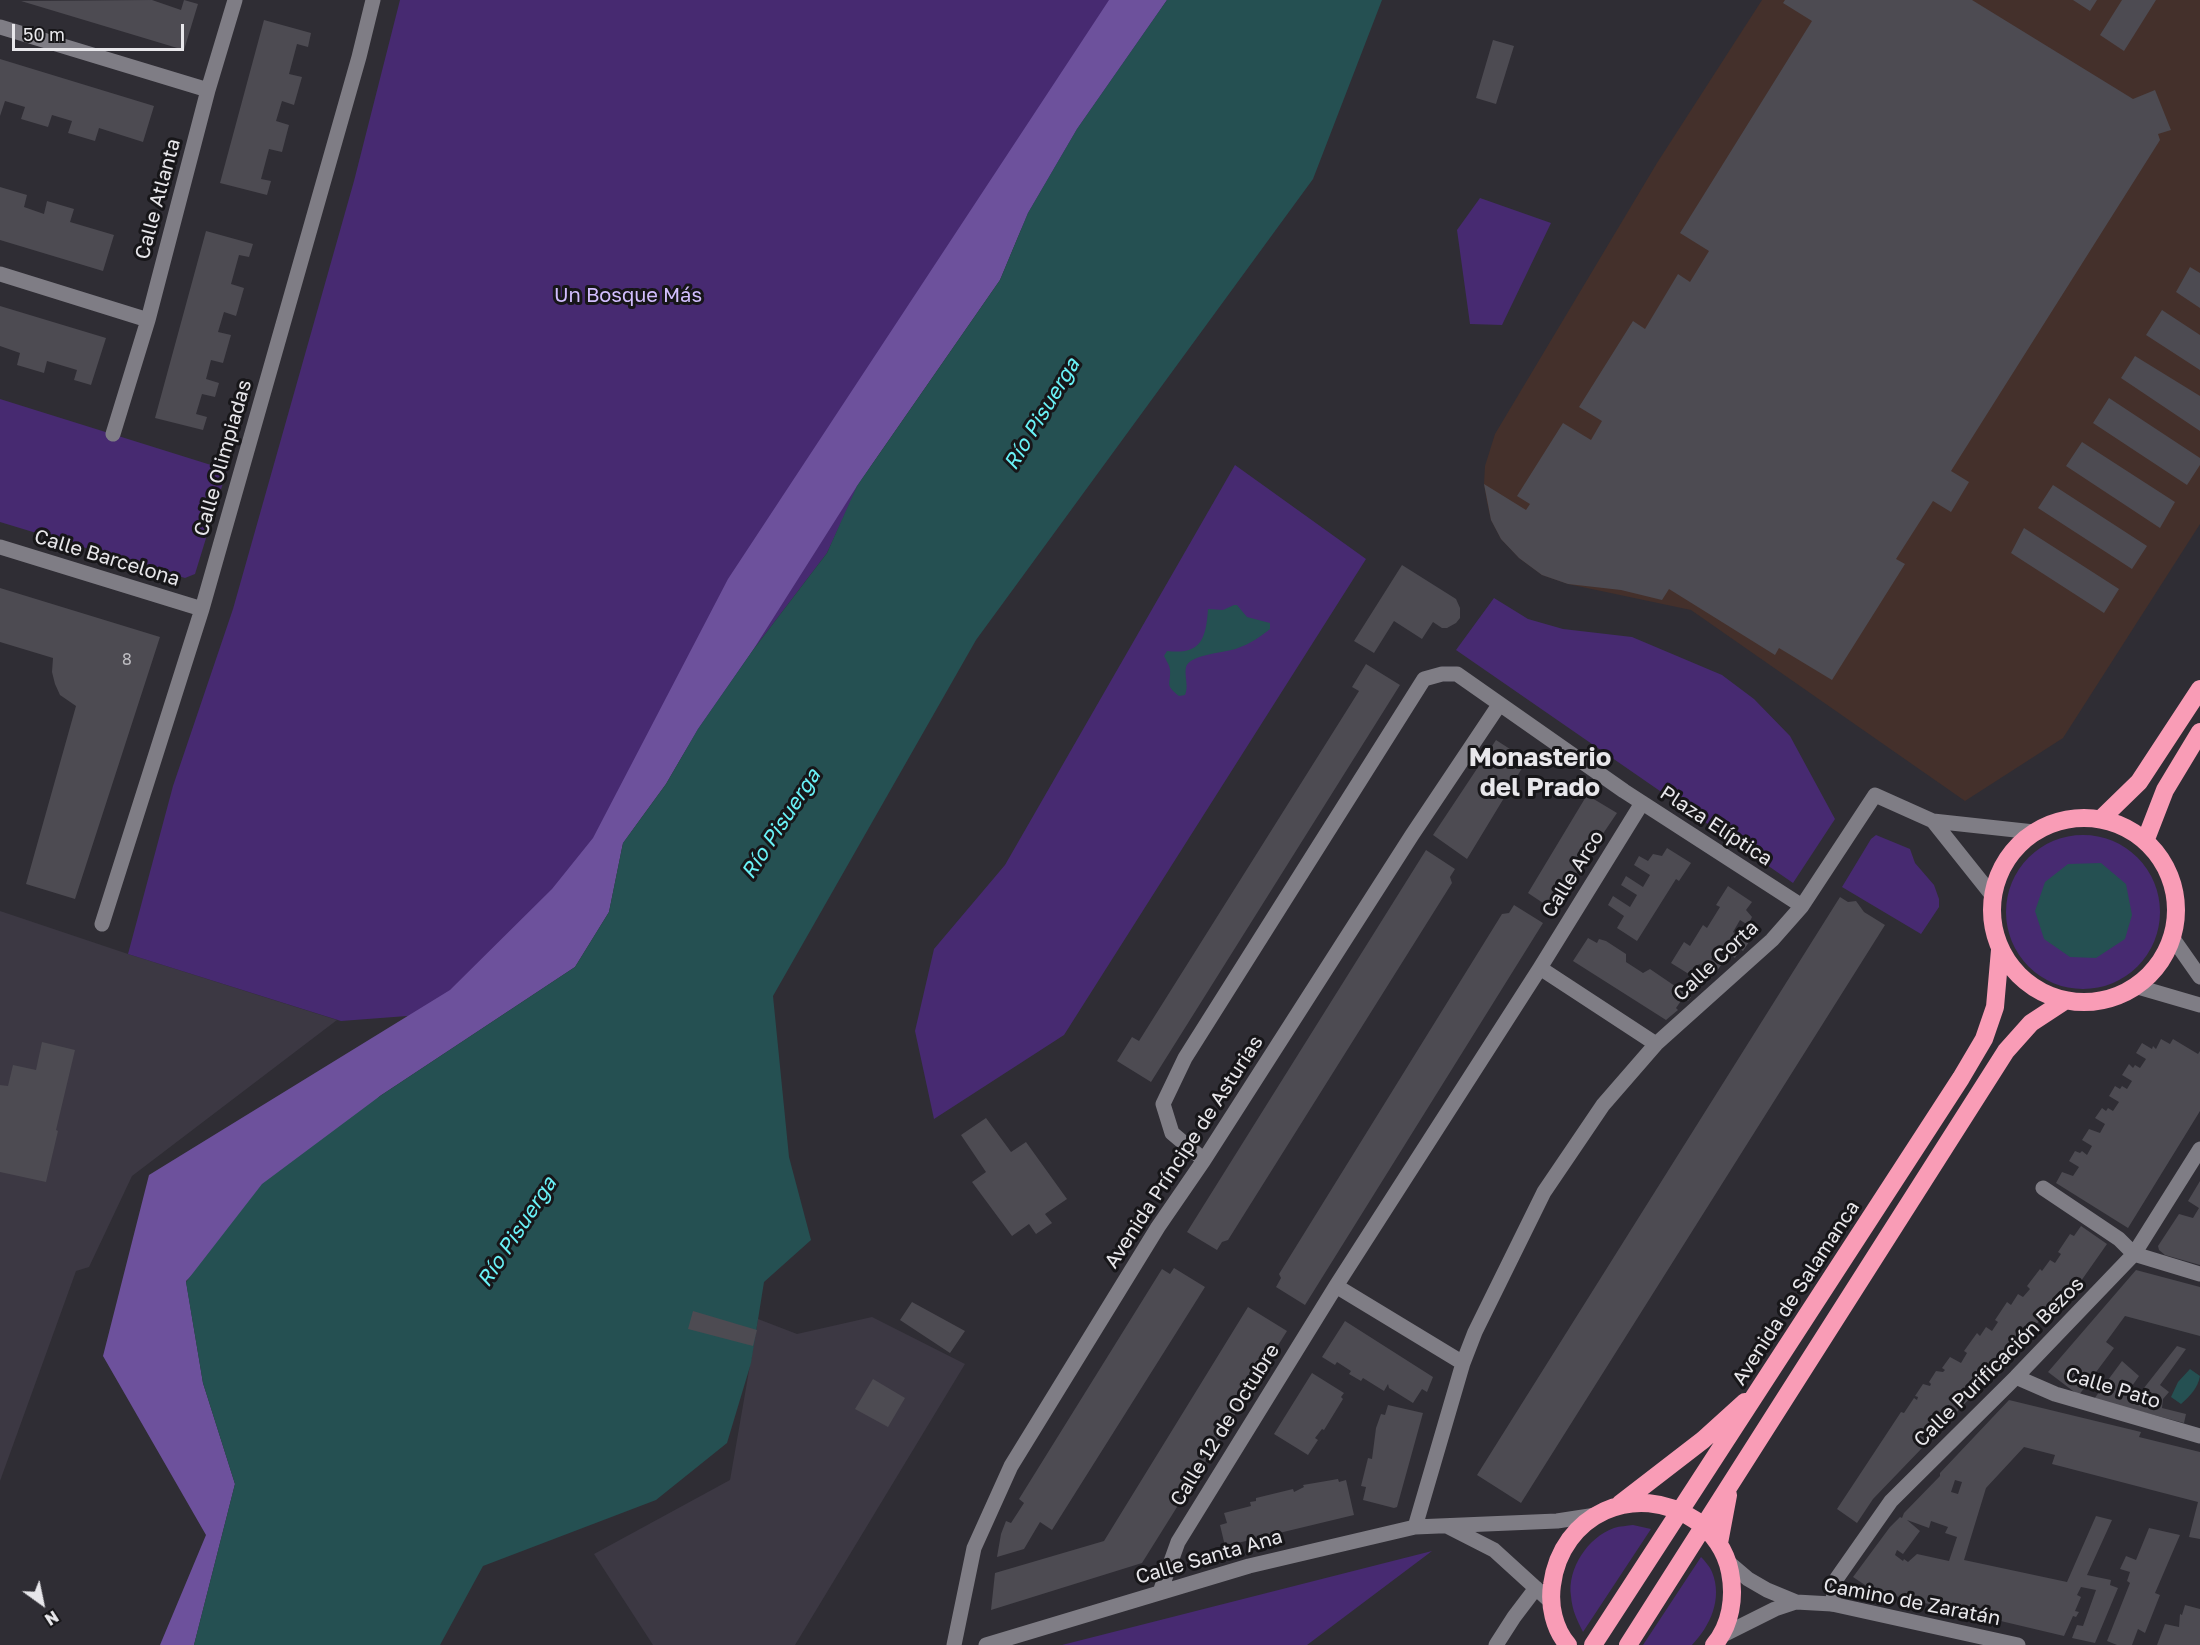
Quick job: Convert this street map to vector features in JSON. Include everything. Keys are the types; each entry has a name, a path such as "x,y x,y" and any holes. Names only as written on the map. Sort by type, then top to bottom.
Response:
{"highway":[{"path":"2102,818 2139,782 2200,689"},
{"path":"2146,839 2165,790 2200,732"},
{"path":"2102,818 2146,839 2168,868 2178,906 2174,939 2138,987 2113,1000 2085,1004 2063,1002 2028,986 2000,951 1991,921 1992,895 2008,857 2034,832 2064,819 2102,818"},
{"name":"Avenida de Salamanca","path":"1593,1645 1762,1387 1984,1039 1995,1007 2000,951"},
{"path":"1628,1645 2006,1051 2031,1023 2063,1002"},
{"path":"1614,1508 1703,1440 1762,1387"},
{"path":"1719,1544 1730,1485"},
{"path":"1568,1645 1554,1616 1550,1601 1554,1568 1563,1547 1574,1532 1596,1515 1627,1503 1656,1503 1681,1511 1704,1526 1719,1544 1728,1562 1733,1599 1718,1640"}],"street":[{"name":"Calle Olimpiadas","path":"102,924 202,609 359,57 373,0"},
{"name":"Calle Atlanta","path":"113,435 148,320 208,90 235,1"},
{"path":"0,27 208,90"},
{"path":"0,274 148,320"},
{"name":"Calle Barcelona","path":"0,547 202,609"},
{"name":"Plaza Elíptica","path":"1204,1160 1172,1133 1163,1104 1185,1058 1425,679 1442,674 1457,674 1642,803 1802,906"},
{"name":"Avenida Príncipe de Asturias","path":"954,1645 974,1548 1011,1466 1158,1227 1204,1160 1412,835 1499,705"},
{"path":"1802,906 1875,795 1933,821 2034,832"},
{"name":"Calle Arco","path":"1336,1286 1540,968 1642,803"},
{"path":"1933,821 1992,895"},
{"name":"Calle Corta","path":"1415,1527 1463,1364 1475,1332 1544,1192 1603,1105 1656,1044 1772,940 1802,906"},
{"path":"2174,939 2200,977"},
{"path":"1540,968 1656,1044"},
{"path":"2138,987 2200,1005"},
{"name":"Calle Purificación Bezos","path":"1832,1604 1837,1578 1891,1501 2016,1377 2134,1254 2200,1149"},
{"path":"2043,1188 2119,1239 2134,1254 2200,1274"},
{"path":"1336,1286 1463,1364"},
{"name":"Calle 12 de Octubre","path":"1160,1592 1178,1542 1336,1286"},
{"name":"Calle Pato","path":"2016,1377 2055,1394 2200,1436"},
{"name":"Calle Santa Ana","path":"986,1645 1249,1566 1415,1527 1557,1521 1596,1515"},
{"name":"Calle Santa Ana","path":"1447,1526 1494,1550 1550,1601"},
{"name":"Camino de Zaratán","path":"1728,1562 1748,1579 1796,1602 1832,1604 2019,1645"},
{"path":"1496,1645 1536,1588"},
{"name":"Camino de Zaratán","path":"1718,1640 1775,1609 1796,1602"}],"shaded area":[{"path":"1109,0 1167,0 1077,129 1028,213 1000,280 857,486 753,650 698,729 666,784 623,843 609,912 575,967 380,1096 186,1281 203,1383 235,1484 194,1645 160,1645 206,1535 103,1356 149,1175 450,990 552,889 593,838 728,579"},
{"path":"1762,0 2200,0 2200,524 2063,738 1965,801 1691,610 1568,584 1542,575 1519,558 1501,539 1491,520 1484,484 1485,466 1495,434 1657,163"},
{"path":"0,911 337,1020 132,1176 89,1267 76,1271 0,1481"},
{"path":"872,1317 965,1364 795,1645 653,1645 594,1554 730,1480 758,1319 797,1334"}],"green space":[{"name":"Un Bosque Más","path":"400,0 1167,0 858,486 827,553 753,650 513,1008 341,1021 128,954 173,786 233,609 354,181"},
{"path":"1480,198 1551,223 1502,325 1470,324 1457,230"},
{"path":"0,399 227,470 195,574 185,578 0,522"},
{"path":"1235,465 1366,559 1064,1035 934,1119 915,1031 934,949 1005,865"},
{"path":"1494,598 1528,619 1563,629 1632,637 1722,675 1754,699 1790,736 1835,819 1793,883 1456,650"},
{"path":"1876,835 1910,849 1915,863 1934,885 1939,907 1921,934 1842,887 1871,839"},
{"path":"2083,835 2098,836 2113,841 2138,857 2154,882 2159,897 2159,927 2154,942 2138,967 2113,983 2098,988 2083,989 2068,988 2053,983 2028,967 2012,942 2007,927 2006,912 2007,897 2012,882 2028,857 2053,841 2068,836"},
{"path":"1633,1525 1651,1529 1583,1632 1571,1596 1572,1575 1576,1565 1588,1546 1605,1532 1616,1527"},
{"path":"1432,1551 1307,1645 1062,1645"},
{"path":"1701,1557 1712,1572 1716,1592 1713,1612 1704,1629 1692,1645 1643,1645"}],"water":[{"name":"Río Pisuerga","path":"1167,0 1382,0 1313,179 976,640 773,996 789,1157 811,1240 764,1282 751,1363 727,1443 656,1500 483,1566 440,1645 194,1645 235,1484 203,1383 186,1282 262,1184 380,1096 575,967 609,912 623,843 666,784 698,729 753,650 827,553 857,486 1000,280 1028,213 1077,129"},
{"path":"1237,605 1247,617 1270,623 1270,629 1255,640 1232,650 1194,659 1186,667 1185,695 1179,696 1169,684 1170,668 1164,656 1167,651 1187,650 1200,643 1206,629 1208,609 1223,610"},
{"path":"2101,863 2126,884 2132,915 2125,939 2096,958 2070,957 2044,939 2035,911 2045,882 2068,864"},
{"path":"2190,1369 2200,1376 2199,1380 2193,1392 2181,1404 2171,1397 2178,1382"}],"building":[{"path":"152,0 181,10 184,0 198,4 184,50 21,1"},
{"path":"1785,0 1972,0 2133,99 2155,90 2171,130 2158,134 2160,140 1951,471 1969,482 1951,512 1933,501 1896,559 1905,564 1832,680 1779,648 1775,655 1669,589 1662,600 1621,590 1568,584 1542,575 1519,558 1501,539 1491,520 1484,484 1526,510 1530,504 1517,496 1563,423 1591,440 1602,421 1579,407 1633,321 1645,329 1678,274 1690,282 1709,251 1680,233 1812,21 1783,3"},
{"path":"2073,0 2097,0 2090,11"},
{"path":"2122,0 2156,0 2124,51 2100,35"},
{"path":"264,20 311,33 308,47 297,44 289,74 302,77 294,105 282,101 276,121 289,125 282,152 269,149 261,179 271,181 267,195 220,183"},
{"path":"1493,40 1514,46 1496,104 1476,98"},
{"path":"0,59 154,106 143,142 99,128 95,141 68,133 72,121 52,115 48,127 21,119 25,107 5,101 0,116"},
{"path":"0,187 27,195 24,207 44,214 47,201 74,209 70,222 114,235 103,271 0,240"},
{"path":"206,231 253,244 249,257 239,255 231,284 244,288 236,316 224,312 218,332 231,335 223,363 211,360 206,379 219,383 215,397 202,394 196,414 207,417 203,430 155,418"},
{"path":"2190,267 2200,273 2200,308 2176,292"},
{"path":"0,306 106,338 91,385 74,380 77,370 47,361 44,373 17,365 20,353 0,346"},
{"path":"2162,310 2200,335 2200,370 2146,335"},
{"path":"2135,356 2200,396 2200,431 2121,378"},
{"path":"2109,398 2200,458 2200,465 2187,485 2093,423"},
{"path":"2082,442 2175,502 2160,528 2066,466"},
{"path":"2053,485 2147,546 2132,569 2038,508"},
{"path":"2024,528 2119,589 2104,613 2011,553"},
{"path":"1402,565 1456,599 1460,608 1460,618 1447,628 1442,628 1433,622 1422,639 1394,621 1374,653 1354,641"},
{"path":"0,588 160,637 75,899 26,884 76,706 60,695 52,672 53,658 0,642"},
{"path":"1366,664 1400,685 1151,1082 1117,1061 1132,1037 1139,1041 1359,691 1352,687"},
{"path":"1496,740 1527,760 1467,859 1433,835"},
{"path":"1587,795 1617,813 1552,909 1528,893"},
{"path":"1667,848 1691,863 1679,881 1676,879 1637,941 1617,928 1624,916 1608,905 1613,896 1630,907 1637,895 1621,885 1626,876 1643,887 1650,875 1634,865 1639,856 1648,861 1653,854 1662,856"},
{"path":"1426,850 1455,869 1450,877 1452,883 1228,1240 1222,1242 1217,1250 1187,1232"},
{"path":"1728,886 1752,902 1746,910 1752,917 1748,925 1740,920 1733,932 1749,942 1743,951 1740,949 1735,958 1718,947 1711,959 1721,965 1715,974 1699,964 1692,976 1671,963 1684,942 1690,946 1703,925 1707,928 1720,907 1716,905"},
{"path":"1840,897 1848,902 1856,901 1864,912 1885,925 1521,1503 1477,1475"},
{"path":"1514,905 1543,923 1305,1305 1276,1287 1281,1278 1279,1274 1502,914 1509,913"},
{"path":"1588,938 1597,943 1599,939 1606,941 1626,954 1626,962 1643,973 1650,969 1691,997 1688,1001 1683,998 1676,1008 1678,1010 1666,1020 1573,961"},
{"path":"2161,1039 2170,1044 2173,1039 2198,1054 2200,1051 2200,1111 2128,1228 2056,1183 2062,1172 2073,1176 2079,1167 2069,1161 2075,1151 2080,1153 2082,1151 2087,1155 2092,1146 2082,1140 2089,1129 2100,1133 2105,1124 2095,1118 2102,1108 2106,1111 2108,1108 2113,1111 2119,1102 2109,1096 2115,1086 2127,1089 2132,1081 2122,1075 2129,1064 2133,1068 2135,1065 2140,1068 2146,1059 2136,1053 2142,1043 2156,1049"},
{"path":"42,1042 75,1050 46,1182 0,1172 0,1085 8,1086 13,1065 36,1070"},
{"path":"986,1118 1011,1152 1026,1142 1067,1199 1045,1214 1052,1223 1036,1234 1029,1224 1012,1236 972,1182 986,1172 961,1135"},
{"path":"2200,1181 2200,1265 2165,1255 2158,1246 2179,1214 2193,1218 2199,1208 2188,1201"},
{"path":"2081,1226 2107,1244 2081,1281 2077,1278 2050,1316 2045,1313 2018,1349 2013,1345 1988,1380 1985,1378 1975,1393 1873,1499 1857,1523 1837,1509 1901,1412 1904,1413 1914,1398 1917,1400 1918,1397 1915,1396 1923,1384 1930,1386 1929,1382 1936,1371 1945,1370 1942,1368 1950,1357 1961,1363 1967,1353 1964,1351 1977,1333 1980,1336 1986,1327 1992,1331 1998,1322 1995,1320 2007,1302 2011,1305 2018,1294 2023,1297 2030,1289 2027,1286 2040,1269 2042,1271 2050,1260 2055,1263 2061,1254 2058,1252 2070,1234 2074,1236"},
{"path":"1174,1268 1205,1287 1052,1530 1040,1522 1024,1549 997,1557 1006,1521 1011,1523 1024,1503 1019,1499 1162,1269 1170,1274"},
{"path":"2136,1270 2200,1287 2200,1336 2125,1316 2106,1342 2114,1348 2079,1395 2048,1372"},
{"path":"912,1302 965,1331 950,1353 900,1320"},
{"path":"1248,1307 1287,1331 1142,1563 991,1610 995,1573 1104,1541"},
{"path":"693,1311 757,1330 753,1346 688,1329"},
{"path":"1345,1321 1433,1377 1427,1392 1422,1389 1413,1403 1389,1388 1388,1384 1384,1391 1363,1378 1361,1381 1349,1374 1351,1371 1337,1362 1335,1365 1322,1357"},
{"path":"2177,1346 2186,1349 2160,1385 2169,1392 2163,1399 2162,1408 2186,1414 2184,1423 2094,1399 2122,1361 2139,1376 2132,1386 2140,1393"},
{"path":"1312,1373 1344,1393 1341,1397 1343,1399 1324,1430 1322,1429 1315,1438 1318,1440 1308,1455 1274,1434"},
{"path":"873,1379 905,1398 888,1427 855,1409"},
{"path":"2009,1400 2141,1432 2139,1437 2200,1452 2200,1539 2189,1537 2198,1502 2052,1464 2055,1455 2024,1447 1986,1488 1964,1560 2067,1582 2096,1516 2112,1520 2087,1575 2111,1580 2110,1585 2118,1588 2095,1643 2072,1638 2077,1625 2083,1626 2096,1590 2081,1587 2077,1595 2081,1597 2075,1611 2079,1612 2076,1617 2073,1616 2064,1636 1874,1591 1853,1577 1890,1527 1900,1517 1902,1518 1904,1513 1940,1476 1940,1473","holes":["1955,1480 1962,1482 1958,1494 1951,1492","1907,1520 1929,1528 1931,1521 1948,1527 1945,1533 1957,1537 1949,1561 1917,1554 1908,1562 1895,1555 1897,1550 1903,1554 1920,1531"]},
{"path":"1388,1405 1423,1413 1397,1507 1394,1508 1363,1500 1366,1487 1361,1486 1368,1458 1372,1459 1376,1428 1381,1414 1385,1415"},
{"path":"1338,1479 1339,1482 1346,1480 1354,1515 1225,1546 1220,1525 1227,1523 1224,1513 1251,1506 1250,1502 1256,1501 1256,1498 1293,1489 1294,1492 1304,1487 1303,1485"},
{"path":"2149,1528 2180,1535 2155,1593 2160,1595 2145,1633 2138,1629 2132,1645 2117,1645 2107,1641 2130,1583 2127,1581 2130,1572 2120,1569 2126,1556 2136,1560"},
{"path":"2185,1605 2200,1609 2200,1645 2157,1645 2165,1624 2179,1627 2180,1614 2182,1615"}],"district":[{"name":"Monasterio del Prado","path":"1540,773"}]}
